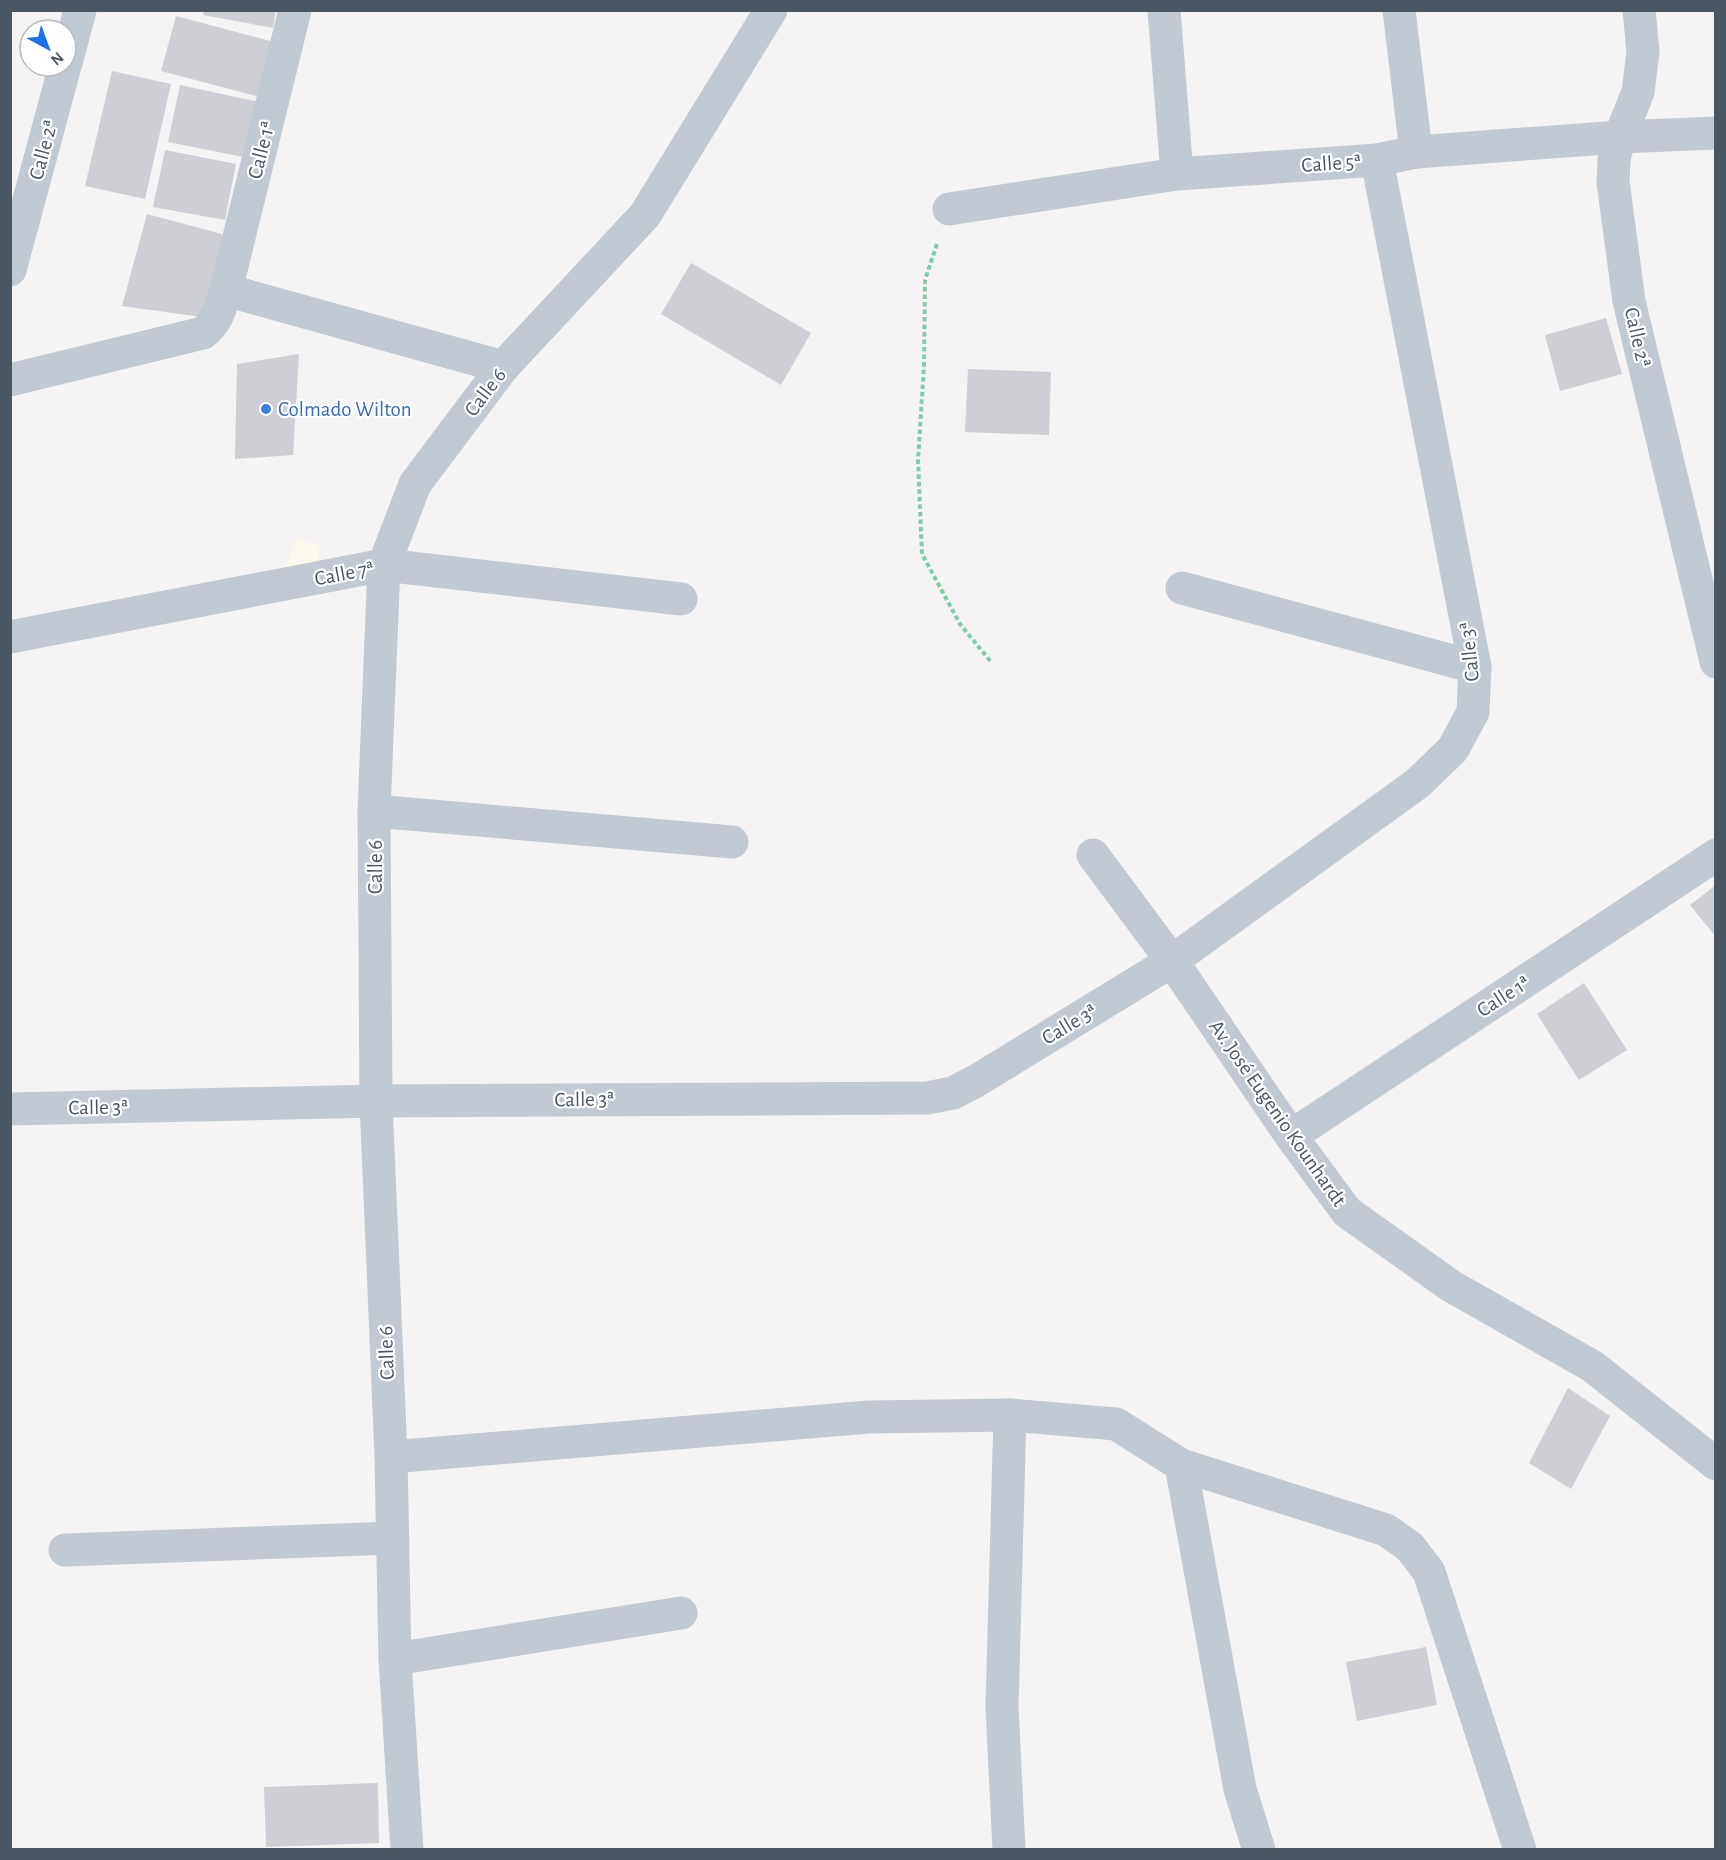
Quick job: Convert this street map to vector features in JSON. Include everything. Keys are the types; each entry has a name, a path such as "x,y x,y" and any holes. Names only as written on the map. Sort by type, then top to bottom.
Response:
{"street":[{"name":"Calle 1ª","path":"10,380 203,333 212,326 218,316 226,290 295,10"},
{"name":"Calle 6","path":"407,1850 395,1659 391,1457 376,1101 374,811 384,565 415,484 503,367 645,215 771,10"},
{"path":"1164,10 1177,174"},
{"path":"1399,10 1416,152"},
{"name":"Calle 2ª","path":"1639,10 1643,52 1638,92 1620,137 1614,159 1613,182 1629,301 1716,662"},
{"name":"Calle 2ª","path":"10,270 62,78"},
{"name":"Calle 5ª","path":"949,209 1177,174 1377,160 1416,152 1620,137 1716,133"},
{"name":"Calle 3ª","path":"10,1109 376,1101 927,1098 953,1092 976,1081 1172,961 1418,783 1453,749 1473,712 1475,667 1377,160"},
{"path":"226,290 503,367"},
{"name":"Calle 7ª","path":"10,637 384,565 681,599"},
{"path":"1182,588 1475,667"},
{"path":"374,811 732,842"},
{"name":"Av. José Eugenio Kounhardt","path":"1093,855 1172,961 1291,1136 1347,1212 1450,1286 1592,1366 1716,1464"},
{"name":"Calle 1ª","path":"1291,1136 1716,855"},
{"path":"1009,1850 1002,1707 1010,1415"},
{"path":"391,1457 869,1417 1010,1415 1116,1425 1181,1466 1386,1530 1410,1547 1429,1572 1520,1850"},
{"path":"1181,1466 1240,1789 1259,1850"},
{"path":"65,1550 393,1538"},
{"path":"395,1659 681,1614"}],"path":[{"path":"949,209 925,280 924,366 918,460 922,554 960,624 991,662"}],"shaded area":[{"path":"297,539 320,546 316,574 282,573"}],"building":[{"path":"204,10 276,10 273,28 203,15"},
{"path":"176,16 274,42 260,97 161,71"},
{"path":"112,71 171,84 145,199 85,186"},
{"path":"180,85 260,102 248,158 168,142"},
{"path":"165,150 236,164 225,220 153,207"},
{"path":"147,214 222,234 221,280 209,318 122,306"},
{"path":"691,263 811,333 781,385 661,314"},
{"path":"1606,318 1622,374 1560,391 1545,335"},
{"name":"Colmado Wilton","path":"299,354 293,455 235,459 237,364"},
{"path":"968,369 1051,372 1049,435 965,432"},
{"path":"1716,885 1716,937 1690,905"},
{"path":"1584,983 1627,1050 1579,1080 1537,1014"},
{"path":"1568,1388 1610,1416 1571,1489 1529,1463"},
{"path":"1426,1647 1437,1705 1357,1721 1346,1662"},
{"path":"378,1783 379,1843 266,1847 264,1787"}],"place":[{"name":"Colmado Wilton","path":"266,409"}]}
